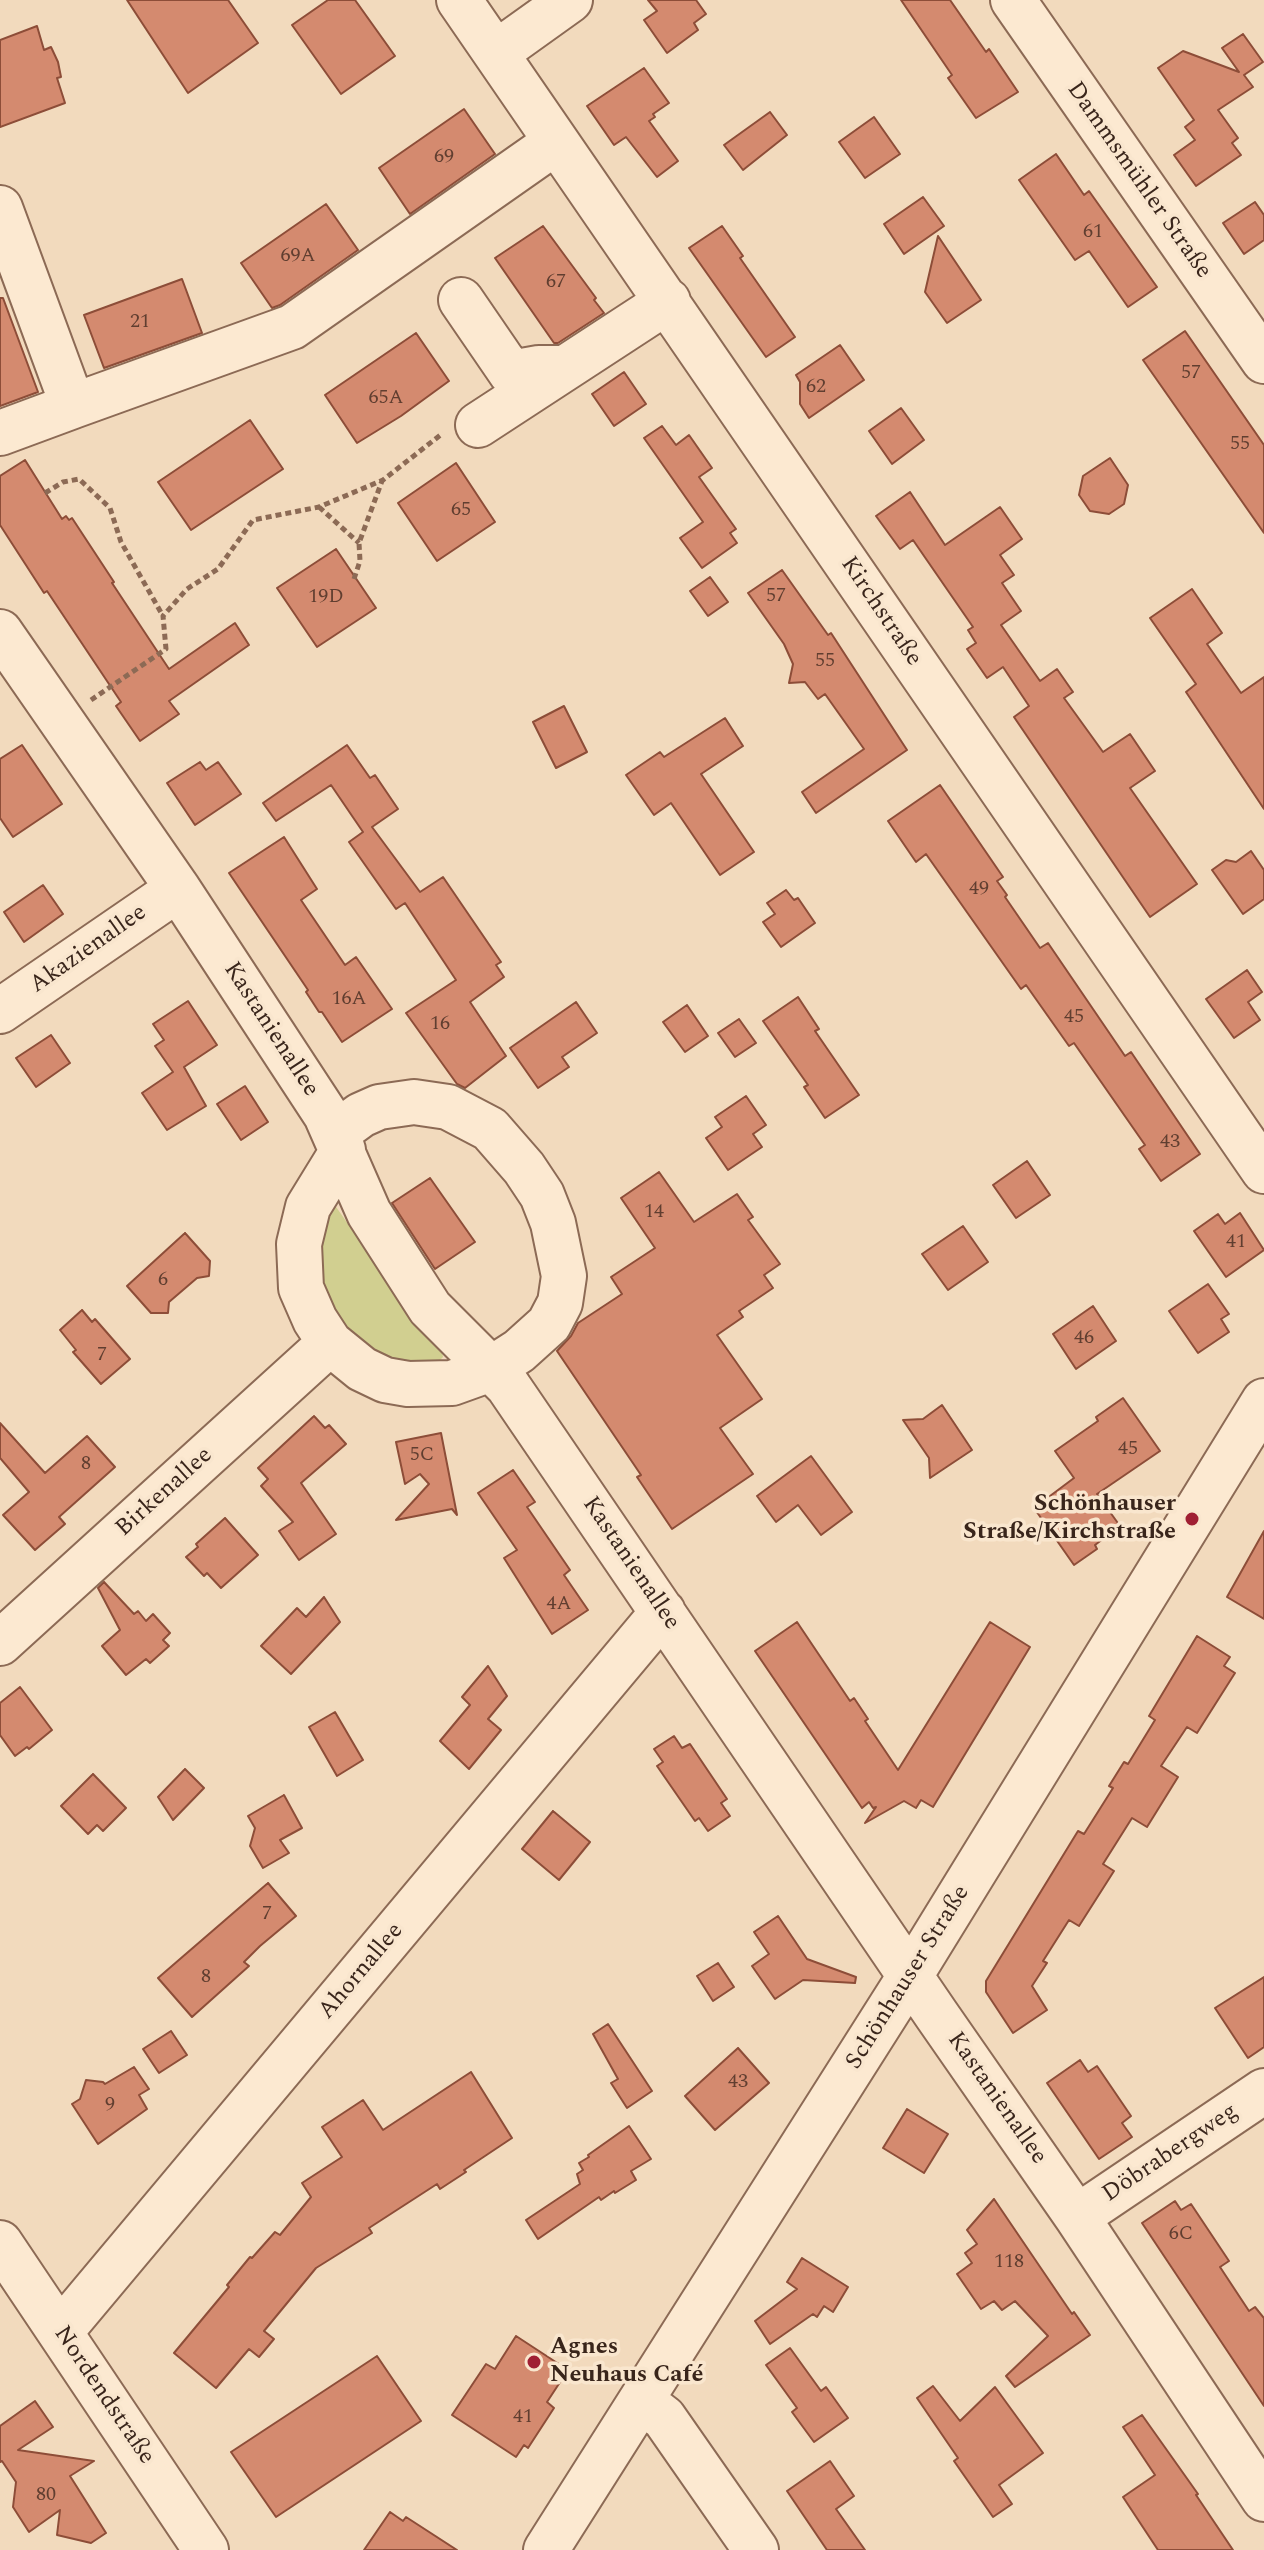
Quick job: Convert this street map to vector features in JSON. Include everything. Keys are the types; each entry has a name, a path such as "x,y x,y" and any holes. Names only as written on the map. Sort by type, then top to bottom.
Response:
{"street":[{"name":"Kirchstraße","path":"459,0 1264,1171"},
{"path":"496,53 570,0"},
{"name":"Dammsmühler Straße","path":"1013,0 1264,361"},
{"path":"0,433 292,327 556,142"},
{"path":"0,208 73,406"},
{"path":"461,300 511,373 565,368"},
{"path":"465,425 565,368 668,301"},
{"name":"Kastanienallee","path":"0,632 178,889 326,1115 369,1213 430,1308 508,1386 1077,2217 1264,2499"},
{"name":"Akazienallee","path":"0,1011 178,889"},
{"path":"423,1102 448,1107 490,1129 524,1168 542,1195 553,1223 564,1276 560,1303 549,1324 519,1351 491,1369 452,1383 408,1384 385,1380 362,1369 330,1343 315,1320 301,1288 299,1244 308,1207 339,1142 361,1115 379,1107 423,1102"},
{"name":"Birkenallee","path":"0,1643 330,1343"},
{"name":"Schönhauser Straße","path":"546,2550 910,1976 1264,1401"},
{"name":"Ahornallee","path":"60,2332 663,1612"},
{"name":"Döbrabergweg","path":"1077,2217 1264,2091"},
{"name":"Nordendstraße","path":"0,2243 60,2332 188,2544"},
{"path":"642,2401 664,2418 756,2550"}],"path":[{"path":"163,616 187,589 218,569 253,520 319,507 383,480 465,425"},
{"path":"45,493 63,482 79,479 110,508 121,542 163,616 166,649 83,705"},
{"path":"354,579 360,561 359,543 383,480"},
{"path":"319,507 359,543"}],"shaded area":[{"path":"334,1204 417,1322 442,1351 443,1357 438,1362 431,1365 391,1362 364,1349 330,1312 316,1265 330,1206"}],"building":[{"path":"127,0 228,0 258,43 188,93"},
{"path":"328,0 355,0 395,56 341,94 292,25"},
{"path":"648,0 696,0 706,14 694,23 698,30 667,53 644,20 657,11"},
{"path":"901,0 950,0 1018,92 976,118 948,78 952,75"},
{"path":"37,26 44,50 51,47 58,62 61,77 57,78 65,103 0,127 0,40"},
{"path":"1243,34 1263,62 1244,75 1253,87 1218,110 1238,138 1232,143 1241,155 1196,186 1174,155 1195,140 1185,127 1194,120 1158,68 1183,51 1239,72 1222,48"},
{"path":"644,68 669,103 653,114 655,117 649,121 678,161 657,177 626,137 614,145 587,106"},
{"path":"464,109 495,154 410,214 379,168"},
{"path":"770,112 787,135 743,170 724,145"},
{"path":"874,117 900,154 865,178 839,142"},
{"path":"1056,154 1084,195 1089,191 1157,287 1128,307 1089,251 1075,260 1019,180"},
{"path":"923,197 944,226 904,254 884,224"},
{"path":"1255,202 1264,215 1264,240 1244,254 1223,223"},
{"path":"326,204 358,250 272,308 241,263"},
{"path":"543,226 604,313 558,343 554,343 495,258"},
{"path":"722,226 743,256 740,258 795,337 766,357 689,248"},
{"path":"938,236 981,300 947,323 925,292"},
{"path":"182,279 202,333 104,368 84,315"},
{"path":"0,298 3,298 38,392 0,406"},
{"path":"1185,331 1264,445 1264,533 1143,360"},
{"path":"416,333 449,381 357,443 325,395"},
{"path":"840,345 864,380 809,418 800,404 800,382 796,375"},
{"path":"624,372 646,404 614,426 592,394"},
{"path":"901,408 924,440 892,464 869,431"},
{"path":"250,420 283,469 191,530 158,482"},
{"path":"662,426 676,445 689,435 712,468 699,477 736,529 730,533 737,543 702,568 680,538 703,522 644,438"},
{"path":"1110,458 1128,485 1124,504 1109,514 1090,511 1079,495 1083,476"},
{"path":"25,460 62,519 66,516 69,520 72,518 169,669 235,623 249,645 169,701 179,714 140,741 116,706 121,702 0,525 0,476"},
{"path":"456,463 495,522 437,561 398,503"},
{"path":"910,492 945,545 1000,507 1022,539 1000,555 1014,575 1002,583 1021,611 1001,625 1040,681 1057,669 1073,692 1064,698 1103,752 1130,734 1155,771 1130,788 1197,884 1150,917 1014,717 1029,706 1003,667 987,678 967,649 976,643 968,630 973,627 913,540 900,549 876,516"},
{"path":"336,549 376,608 317,647 277,588"},
{"path":"782,570 828,635 831,633 907,750 816,813 802,792 864,749 825,694 818,699 805,682 789,683 793,664 784,644 748,593"},
{"path":"710,577 728,602 708,616 690,591"},
{"path":"1192,589 1222,633 1207,644 1241,693 1264,677 1264,809 1186,692 1196,684 1150,618"},
{"path":"564,706 587,752 556,768 533,722"},
{"path":"725,718 743,746 701,774 754,852 720,875 671,803 654,815 626,775 660,752 664,757"},
{"path":"22,745 62,804 13,837 0,818 0,759"},
{"path":"347,745 370,778 375,775 398,809 372,827 420,892 443,877 501,962 496,965 504,977 470,1002 506,1056 465,1088 457,1084 406,1013 456,980 405,903 396,909 349,842 363,832 331,785 276,821 263,803"},
{"path":"200,762 206,770 218,762 241,794 195,825 167,783"},
{"path":"940,785 1003,877 997,881 1007,895 1005,897 1040,948 1048,943 1125,1056 1131,1052 1200,1154 1161,1181 1139,1149 1145,1145 1074,1043 1069,1046 1026,985 1021,989 926,854 916,862 888,821"},
{"path":"284,837 317,889 301,900 345,965 356,957 392,1009 342,1042 319,1012 306,992 308,990 229,873"},
{"path":"1251,851 1264,870 1264,899 1243,914 1212,870 1226,860 1236,862"},
{"path":"43,885 63,914 24,942 4,912"},
{"path":"786,890 794,900 798,898 815,923 781,947 763,922 775,914 767,903"},
{"path":"1247,970 1262,992 1248,1002 1260,1020 1234,1038 1206,999"},
{"path":"798,997 819,1029 815,1031 859,1095 825,1118 804,1087 808,1085 763,1021"},
{"path":"188,1001 217,1045 184,1067 206,1106 167,1130 142,1093 173,1072 155,1046 164,1040 153,1024"},
{"path":"576,1002 597,1033 562,1057 569,1067 538,1088 510,1048"},
{"path":"687,1005 708,1036 685,1052 663,1022"},
{"path":"739,1019 756,1043 735,1057 718,1033"},
{"path":"51,1035 70,1063 36,1087 16,1058"},
{"path":"245,1086 268,1122 241,1140 217,1104"},
{"path":"746,1096 766,1125 753,1134 762,1147 728,1170 706,1138 722,1127 715,1117"},
{"path":"1027,1161 1050,1195 1016,1218 993,1185"},
{"path":"659,1172 694,1222 737,1194 753,1217 748,1220 780,1264 764,1275 773,1288 739,1311 743,1317 717,1335 762,1399 720,1428 753,1474 672,1529 637,1477 641,1475 557,1351 578,1323 622,1294 611,1277 655,1248 621,1198"},
{"path":"430,1178 475,1242 435,1269 392,1203"},
{"path":"1240,1213 1264,1250 1226,1277 1194,1231 1218,1214 1225,1224"},
{"path":"963,1226 988,1262 948,1290 922,1254"},
{"path":"185,1233 210,1261 209,1276 197,1278 169,1302 168,1313 151,1313 127,1286"},
{"path":"1208,1284 1229,1314 1221,1319 1229,1332 1198,1353 1169,1311"},
{"path":"1093,1306 1116,1341 1076,1369 1053,1334"},
{"path":"82,1310 92,1322 95,1319 130,1359 101,1384 73,1352 76,1350 60,1330"},
{"path":"1123,1398 1160,1451 1097,1494 1120,1526 1095,1545 1097,1549 1074,1565 1034,1508 1074,1478 1055,1451 1098,1421 1096,1417"},
{"path":"942,1405 972,1450 930,1478 929,1458 903,1420 923,1419"},
{"path":"314,1416 325,1428 329,1425 346,1444 301,1483 336,1534 299,1560 279,1531 293,1522 261,1486 268,1479 258,1468"},
{"path":"0,1423 45,1473 87,1436 115,1467 59,1517 65,1524 35,1550 3,1515 29,1492 0,1458"},
{"path":"441,1433 457,1515 452,1509 396,1520 429,1484 420,1474 405,1484 396,1442"},
{"path":"811,1456 852,1512 821,1535 798,1505 776,1522 757,1496"},
{"path":"513,1470 535,1502 527,1507 570,1570 564,1575 588,1610 552,1634 504,1558 517,1550 478,1493"},
{"path":"225,1518 258,1555 221,1588 186,1557"},
{"path":"1264,1531 1264,1619 1227,1597"},
{"path":"104,1582 134,1614 138,1611 146,1621 153,1614 170,1633 163,1640 169,1646 150,1663 146,1659 126,1675 102,1646 120,1630 98,1588"},
{"path":"324,1597 340,1622 291,1674 261,1646 297,1608 306,1617"},
{"path":"797,1622 850,1701 854,1698 868,1719 865,1721 898,1770 990,1622 1030,1647 933,1807 921,1800 916,1808 904,1801 865,1823 876,1807 873,1808 869,1802 862,1808 755,1651"},
{"path":"1197,1636 1230,1657 1224,1666 1235,1673 1197,1733 1187,1727 1161,1766 1178,1777 1147,1827 1132,1818 1103,1864 1114,1871 1079,1926 1069,1920 1043,1961 1047,1963 1032,1986 1047,2010 1013,2033 986,1992 986,1981 1078,1831 1084,1834 1113,1788 1109,1786 1124,1762 1128,1764 1155,1720 1149,1716"},
{"path":"488,1666 507,1696 488,1719 501,1730 469,1769 440,1741 470,1705 462,1697"},
{"path":"20,1687 52,1730 15,1756 0,1735 0,1703"},
{"path":"335,1712 363,1760 337,1776 309,1727"},
{"path":"674,1736 682,1748 690,1744 727,1799 721,1803 730,1816 708,1831 699,1818 695,1821 657,1766 663,1762 654,1749"},
{"path":"185,1769 204,1788 173,1820 158,1797"},
{"path":"93,1774 126,1808 103,1831 97,1825 88,1834 61,1806"},
{"path":"284,1795 302,1828 280,1840 289,1853 263,1868 250,1846 255,1828 248,1816"},
{"path":"553,1811 590,1842 559,1880 522,1849"},
{"path":"268,1883 296,1916 260,1946 244,1962 249,1966 192,2017 158,1978"},
{"path":"778,1916 807,1959 856,1977 855,1983 803,1980 775,1999 752,1966 769,1954 754,1932"},
{"path":"718,1963 734,1987 713,2001 697,1976"},
{"path":"1264,1977 1264,2047 1248,2058 1215,2008"},
{"path":"608,2024 652,2091 627,2108 611,2083 618,2079 593,2034"},
{"path":"171,2031 187,2055 159,2073 143,2049"},
{"path":"738,2048 769,2083 715,2130 685,2096"},
{"path":"1080,2060 1088,2072 1097,2066 1131,2116 1122,2123 1132,2137 1099,2159 1047,2083"},
{"path":"134,2067 149,2089 139,2095 147,2109 98,2144 72,2104 80,2099 86,2080 105,2084"},
{"path":"471,2072 512,2138 440,2189 437,2184 369,2228 372,2233 316,2268 264,2331 274,2339 259,2357 249,2349 216,2388 174,2353 250,2257 275,2232 280,2235 311,2197 302,2183 342,2157 322,2127 363,2100 383,2130"},
{"path":"907,2109 948,2134 924,2173 883,2148"},
{"path":"629,2126 651,2159 631,2171 636,2180 601,2200 599,2197 538,2239 526,2220 580,2184 577,2174 583,2170 579,2163"},
{"path":"994,2199 1072,2314 1074,2312 1090,2335 1015,2387 1006,2376 1048,2336 1015,2301 1002,2310 994,2301 981,2309 957,2274 972,2263 965,2253 977,2244 967,2230"},
{"path":"1175,2201 1181,2210 1191,2204 1229,2261 1220,2267 1249,2311 1255,2307 1264,2318 1264,2406 1142,2223"},
{"path":"802,2258 848,2287 833,2312 824,2306 817,2317 813,2314 770,2344 755,2321 797,2289 787,2282"},
{"path":"516,2336 568,2370 547,2402 554,2408 528,2448 524,2445 516,2457 452,2415 486,2364 495,2369"},
{"path":"790,2348 821,2391 826,2387 848,2418 814,2442 792,2412 797,2408 766,2365"},
{"path":"377,2356 421,2421 276,2517 231,2452"},
{"path":"933,2386 960,2421 995,2387 1043,2453 999,2485 1012,2504 993,2517 954,2461 958,2458 917,2398"},
{"path":"35,2401 53,2427 18,2450 94,2461 70,2476 106,2533 91,2543 57,2535 60,2510 29,2532 13,2507 16,2482 0,2462 0,2426"},
{"path":"1142,2415 1233,2550 1158,2550 1123,2497 1155,2475 1123,2427"},
{"path":"830,2461 854,2496 836,2509 865,2550 827,2550 787,2491"},
{"path":"390,2512 403,2521 406,2517 457,2550 364,2550"}],"place":[{"name":"Schönhauser Straße/Kirchstraße","path":"1192,1519"},
{"name":"Agnes Neuhaus Café","path":"534,2362"}]}
